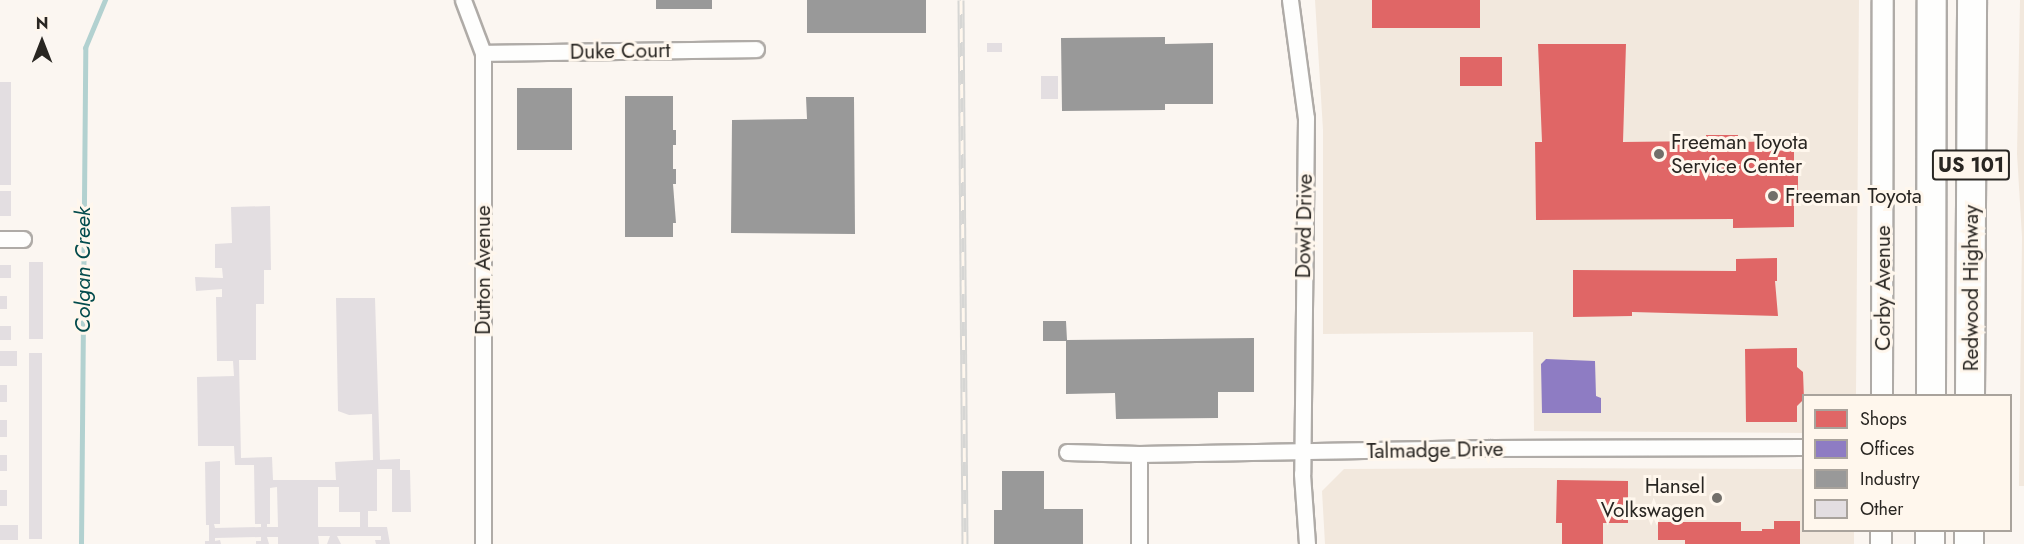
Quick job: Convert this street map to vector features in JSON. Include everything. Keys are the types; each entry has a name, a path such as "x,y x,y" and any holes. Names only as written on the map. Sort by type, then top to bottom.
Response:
{"highway":[{"name":"Redwood Highway","path":"1931,394 1932,0"},
{"name":"Redwood Highway","path":"1970,394 1972,0"}],"street":[{"name":"Dutton Avenue","path":"463,0 483,53 483,544"},
{"name":"Dowd Drive","path":"1290,0 1306,118 1303,452 1304,529 1307,544"},
{"name":"Corby Avenue","path":"1882,394 1883,0"},
{"name":"Duke Court","path":"483,53 756,49"},
{"path":"0,238 23,239"},
{"name":"Talmadge Drive","path":"1067,453 1802,447"},
{"path":"1139,454 1139,544"}],"shaded area":[{"path":"1315,0 1859,0 1856,394 1802,394 1802,433 1534,431 1533,332 1323,334 1323,130"},
{"path":"2020,0 2024,0 2024,486 2019,486 2022,237 2017,154"},
{"path":"1344,469 1802,469 1802,532 1854,532 1854,544 1325,544 1322,491"}],"building: Shops":[{"path":"1372,0 1480,0 1480,28 1372,28"},
{"path":"1538,44 1626,44 1623,142 1706,141 1706,135 1738,135 1738,142 1794,141 1794,172 1798,172 1798,197 1794,197 1794,227 1733,228 1733,219 1536,220 1535,142 1542,142"},
{"path":"1460,57 1502,57 1502,86 1460,86"},
{"path":"1777,258 1777,281 1775,281 1778,316 1632,312 1632,316 1573,317 1573,270 1736,271 1736,259"},
{"path":"1797,348 1797,367 1803,372 1804,394 1802,401 1797,406 1797,422 1746,422 1745,349"},
{"path":"1557,480 1628,481 1628,523 1603,523 1603,544 1562,544 1562,523 1556,523"},
{"path":"1774,521 1800,521 1800,544 1685,544 1685,540 1658,540 1658,522 1741,522 1741,531 1762,531 1762,529 1774,529"}],"building: Offices":[{"path":"1546,359 1595,361 1596,396 1601,398 1601,413 1542,413 1541,364"}],"building: Industry":[{"path":"656,0 712,0 712,9 656,9"},
{"path":"807,0 926,0 926,33 807,33"},
{"path":"1165,37 1165,44 1213,43 1213,104 1165,104 1165,110 1062,111 1061,38"},
{"path":"517,88 572,88 572,150 517,150"},
{"path":"625,96 673,96 673,130 676,130 676,145 673,145 673,169 676,169 676,184 673,184 676,223 673,223 673,237 625,237"},
{"path":"806,97 854,97 855,234 731,233 732,120 807,119"},
{"path":"1043,321 1066,321 1067,340 1254,338 1254,392 1218,392 1218,418 1116,419 1115,393 1066,394 1066,341 1043,341"},
{"path":"1002,471 1044,471 1044,509 1083,509 1083,544 994,544 994,510 1002,510"}],"building: Other":[{"path":"987,43 1002,43 1002,52 987,52"},
{"path":"1041,76 1058,76 1058,99 1041,99"},
{"path":"0,82 11,82 11,185 0,185"},
{"path":"0,191 11,191 11,216 0,216"},
{"path":"270,206 271,270 264,270 264,304 256,304 256,360 239,360 241,458 272,457 273,480 336,480 335,462 373,460 372,414 349,415 338,411 336,298 375,298 380,460 400,459 400,470 410,470 411,512 392,512 392,469 377,469 377,511 368,511 368,527 387,527 390,544 376,544 375,540 381,540 381,536 337,536 341,544 327,544 330,536 318,536 319,544 278,544 278,537 267,537 269,544 256,544 256,541 261,541 261,537 215,538 215,541 220,540 221,544 205,544 205,541 209,541 209,525 206,525 205,462 220,461 220,524 214,524 215,528 261,527 261,524 255,524 254,465 235,465 234,446 198,446 197,377 234,376 233,361 217,361 216,297 222,297 222,289 196,291 195,277 223,278 222,268 215,268 215,244 232,243 231,207","holes":["277,487 278,527 267,527 267,524 270,524 270,488","318,487 339,487 339,512 360,512 360,527 318,527"]},
{"path":"29,262 43,262 43,339 29,339"},
{"path":"0,265 11,265 11,278 0,278"},
{"path":"0,296 7,296 7,309 0,309"},
{"path":"0,326 11,326 11,340 0,340"},
{"path":"0,351 17,351 17,366 0,366"},
{"path":"29,353 42,353 42,539 29,539"},
{"path":"0,385 7,385 7,402 0,402"},
{"path":"0,420 7,420 7,437 0,437"},
{"path":"0,455 7,455 7,471 0,471"},
{"path":"0,490 7,490 7,506 0,506"},
{"path":"0,525 18,525 18,540 0,540"}],"waterway":[{"name":"Colgan Creek","path":"81,544 85,48 105,0"}],"railway":[{"path":"961,0 965,544"}],"place":[{"name":"Freeman Toyota Service Center","path":"1659,154"},
{"name":"Freeman Toyota","path":"1773,196"},
{"name":"Hansel Volkswagen","path":"1717,498"}]}
